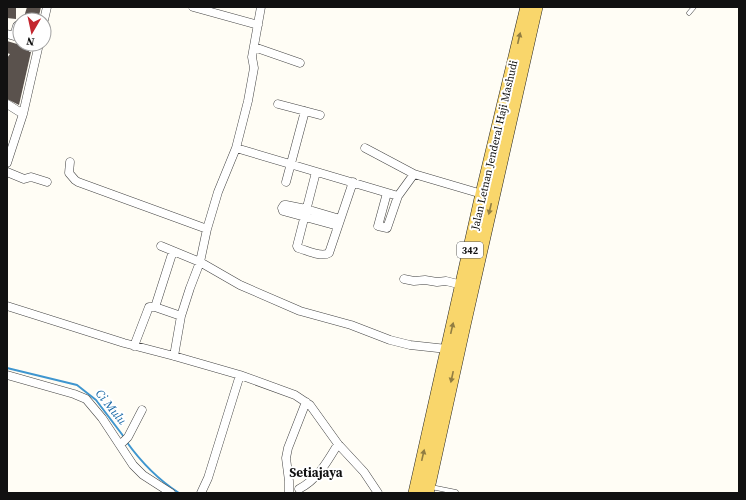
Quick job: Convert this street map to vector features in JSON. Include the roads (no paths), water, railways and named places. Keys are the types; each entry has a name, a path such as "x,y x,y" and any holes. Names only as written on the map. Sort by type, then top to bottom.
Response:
{"main road":[{"name":"Jalan Letnan Jenderal Haji Mashudi","path":"415,493 482,194 527,7"},
{"name":"Jalan Letnan Jenderal Haji Mashudi","path":"428,490 536,7"}],"street":[{"path":"193,7 258,25"},
{"path":"174,356 181,316 200,262 207,229 218,192 236,148 253,77 254,68 252,57 261,7"},
{"path":"254,47 300,63"},
{"path":"7,163 23,114 37,52"},
{"path":"7,104 23,114"},
{"path":"278,104 320,114"},
{"path":"286,182 305,111"},
{"path":"236,148 398,196"},
{"path":"365,148 414,174 482,194"},
{"path":"70,162 69,174 78,182 207,229"},
{"path":"7,172 24,179 31,177 47,182"},
{"path":"316,172 305,212 297,246 298,248 327,255 330,250 352,182"},
{"path":"387,193 379,219 378,226 381,228 387,228 398,196 414,174"},
{"path":"305,212 339,222"},
{"path":"161,246 200,262 240,285 300,311 351,325 390,340 410,345 447,349"},
{"path":"155,307 173,251"},
{"path":"404,279 414,281 446,281 462,285"},
{"path":"7,306 134,346 174,356 240,376 284,391 306,402 319,417 338,444 364,472 378,493"},
{"path":"134,346 149,307 155,307 181,316"},
{"path":"7,375 81,396 90,403 124,441 133,465 143,475 171,493"},
{"path":"201,493 208,478 240,376"},
{"path":"289,493 290,481 286,458 288,448 306,402"},
{"path":"124,441 142,410"},
{"path":"299,489 316,477 338,444"}],"lane":[{"path":"689,13 694,7"},
{"path":"428,490 456,492"}],"waterway":[{"name":"Ci Mulu","path":"7,368 77,385 96,400 124,437"},
{"name":"Ci Mulu","path":"126,441 150,470 179,493"}],"district":[{"name":"Setiajaya","path":"316,472"}]}
